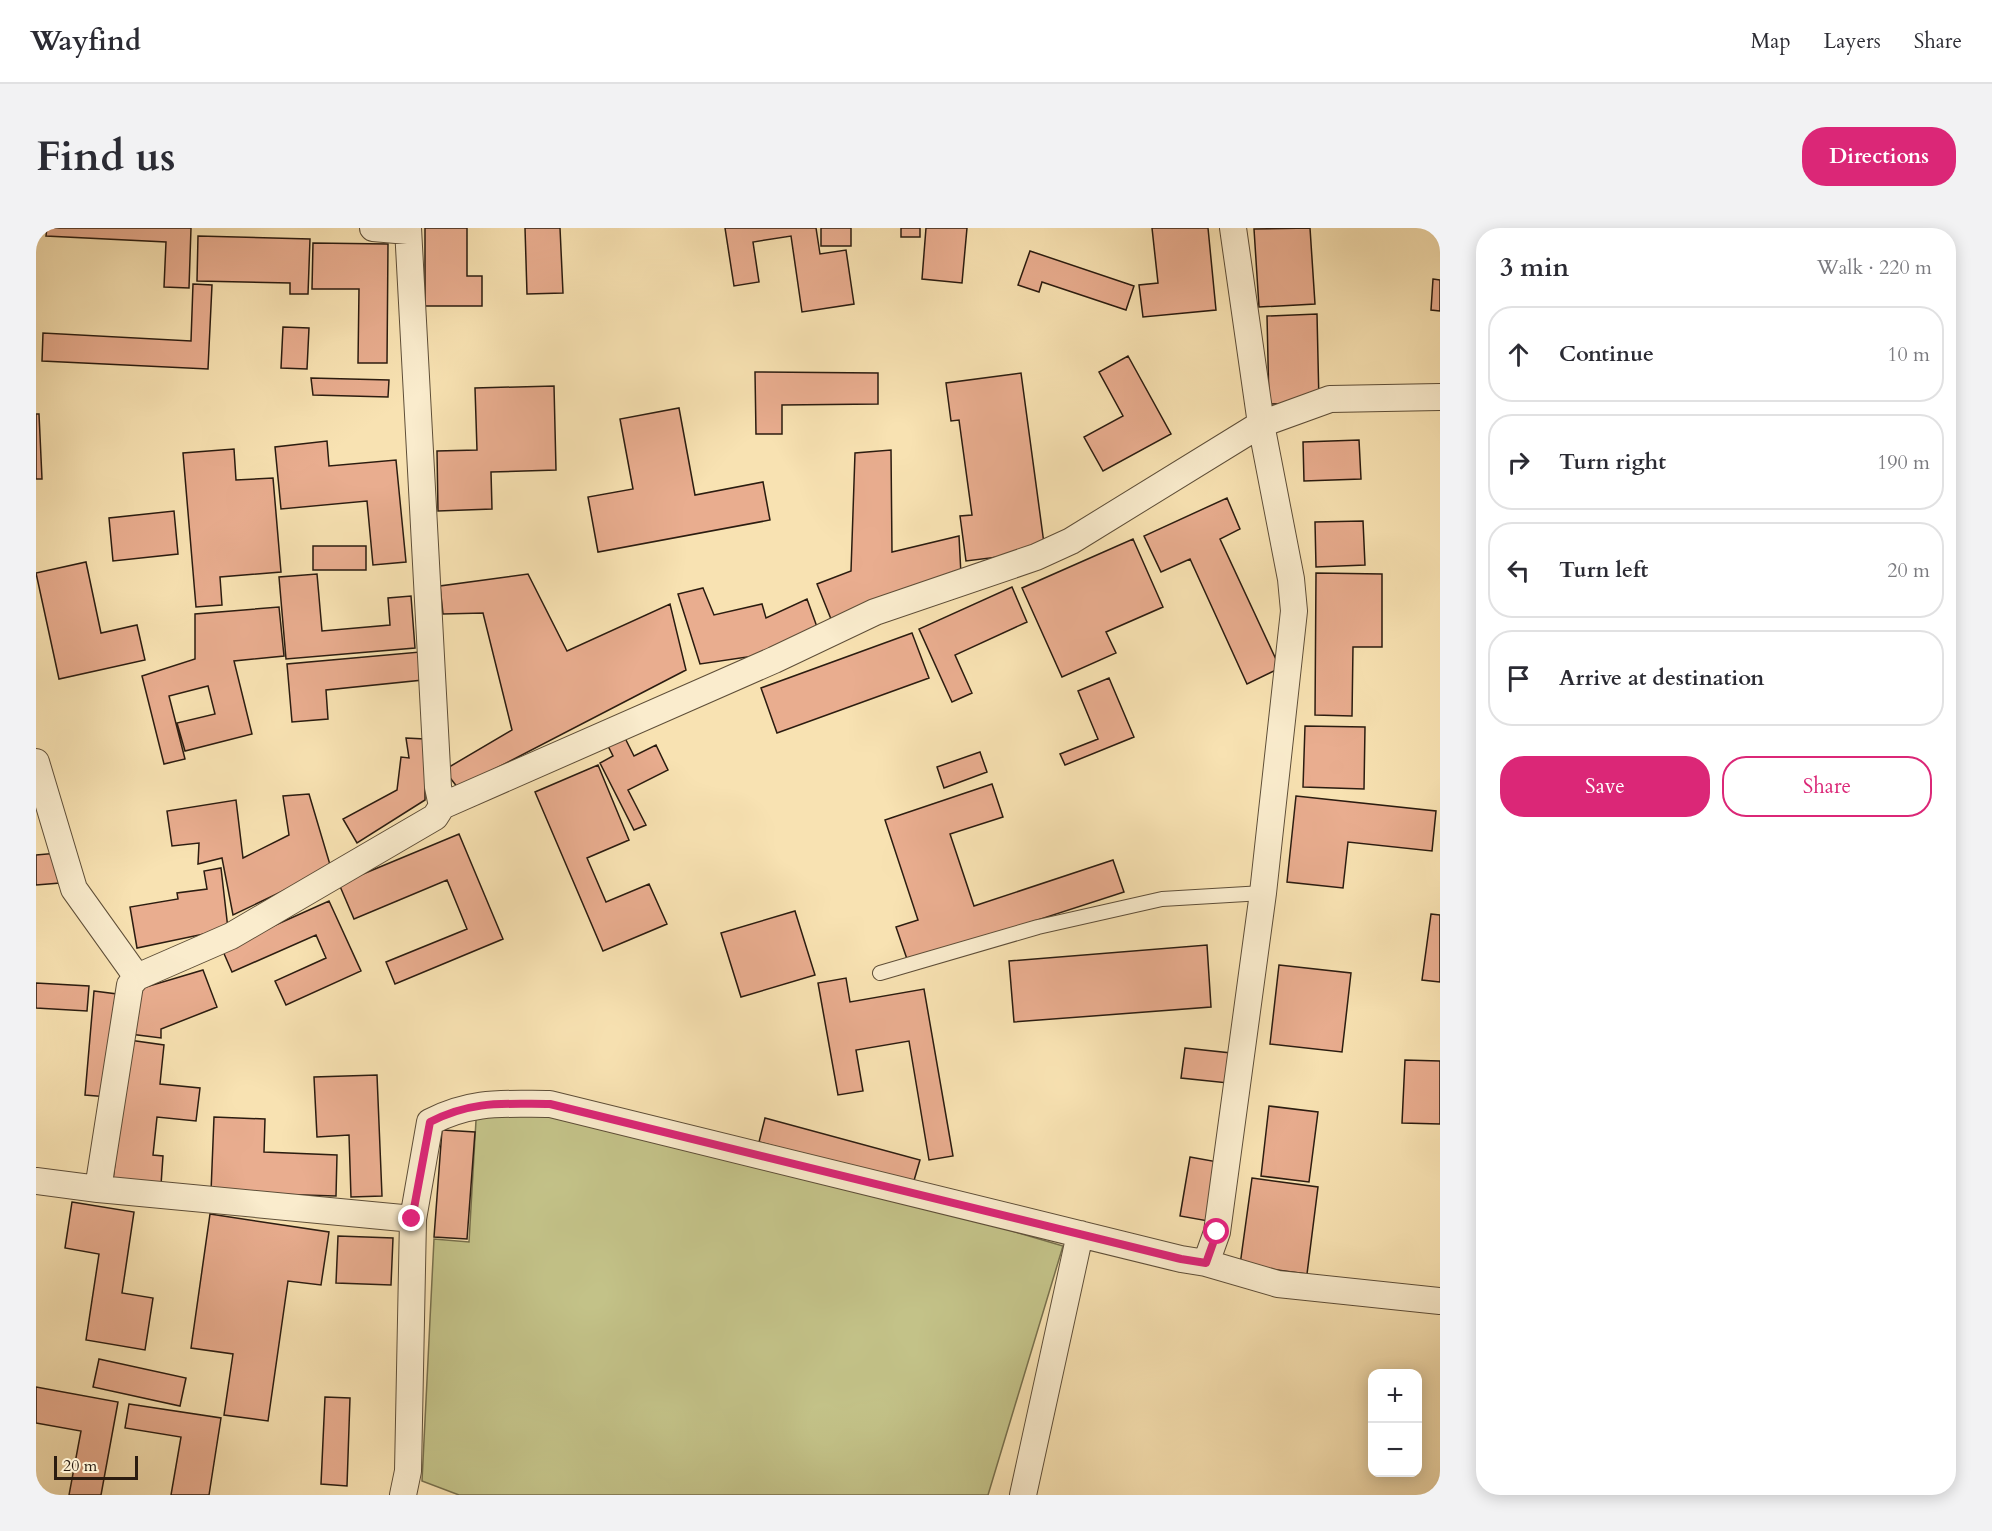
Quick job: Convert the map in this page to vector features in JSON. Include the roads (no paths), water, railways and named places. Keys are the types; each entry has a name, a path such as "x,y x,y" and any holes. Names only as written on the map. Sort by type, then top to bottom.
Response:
{"street":[{"path":"98,1189 130,985 137,977 231,936 435,817 441,806 438,787 408,230 373,228"},
{"path":"1206,1263 1217,1232 1263,893 1294,611 1291,579 1260,424 1233,228"},
{"path":"441,806 774,660 875,612 1036,557 1071,541 1260,424 1330,399 1440,397"},
{"path":"36,762 74,889 137,977"},
{"path":"403,1495 408,1471 412,1219 430,1122 451,1111 484,1104 550,1104 1206,1263 1278,1284 1440,1301"},
{"path":"36,1181 412,1219"},
{"path":"1023,1495 1080,1234"}],"lane":[{"path":"880,973 1038,927 1162,899 1263,893"}]}
